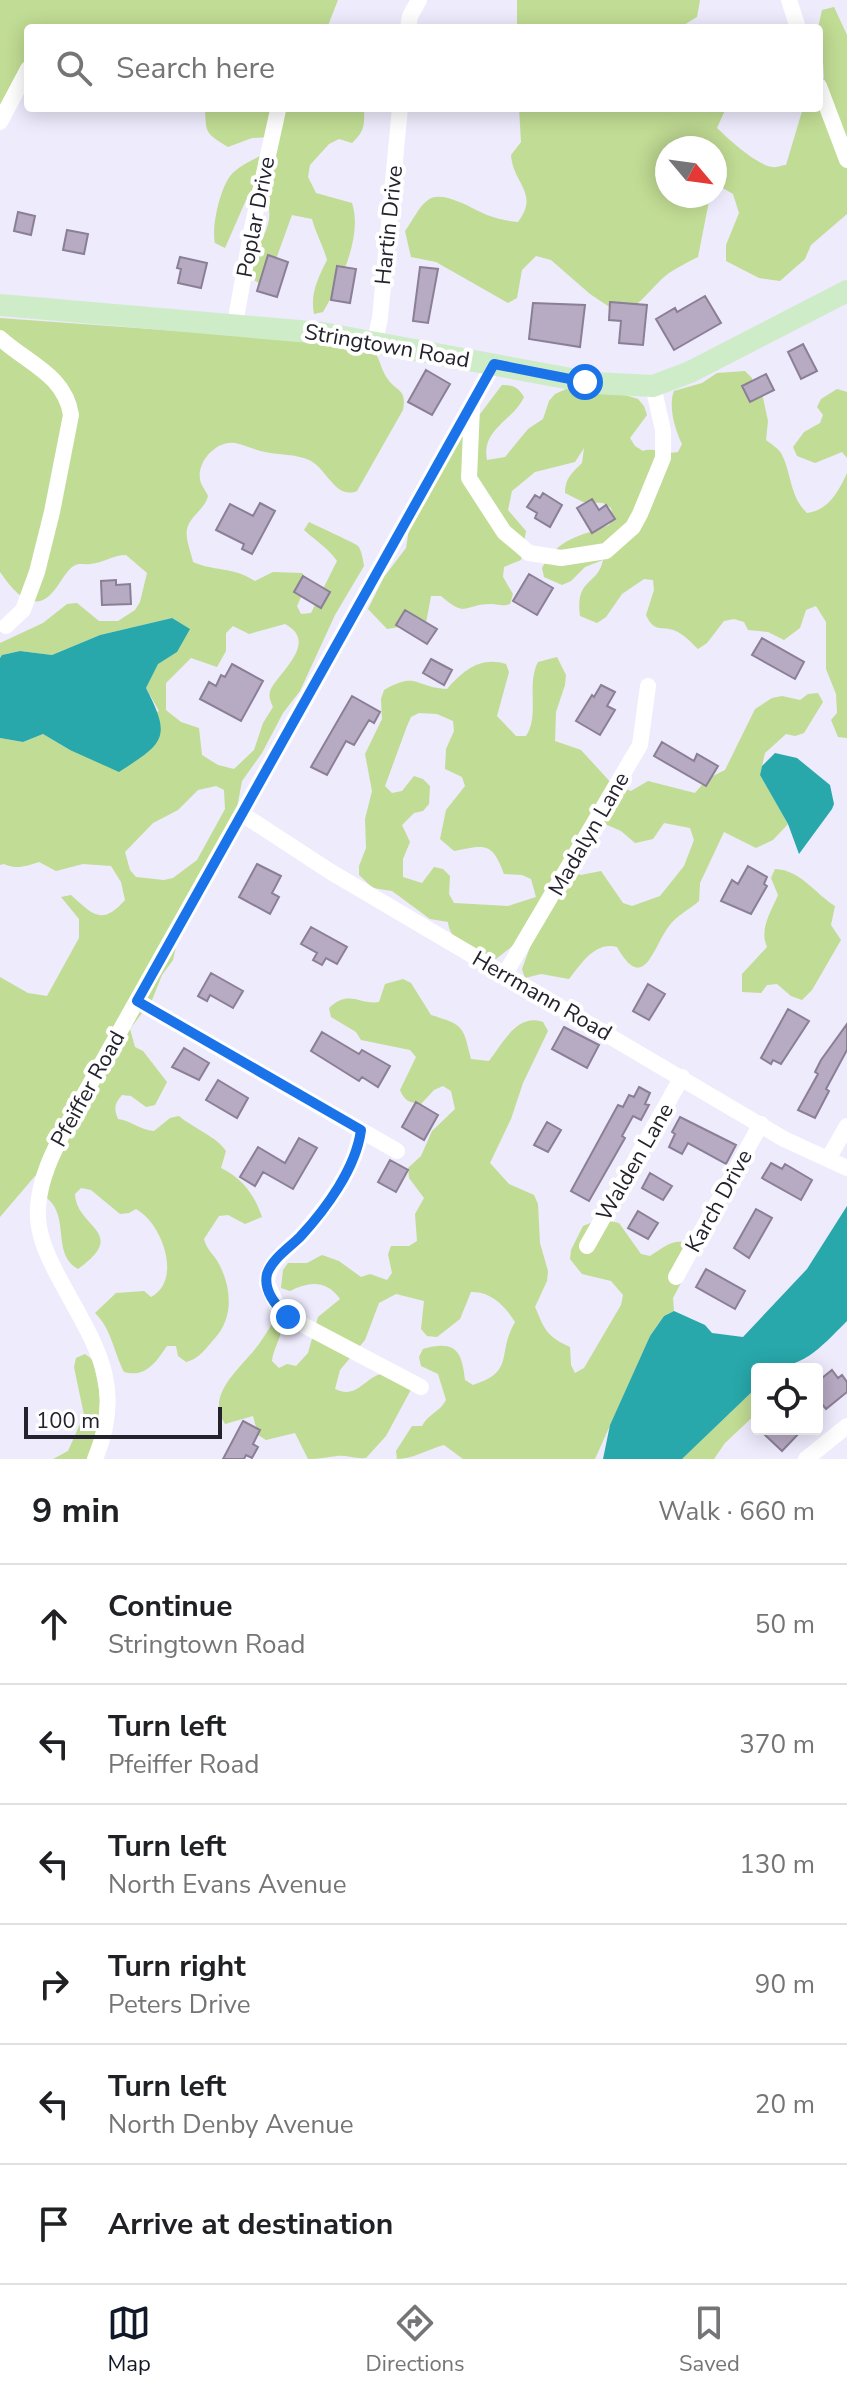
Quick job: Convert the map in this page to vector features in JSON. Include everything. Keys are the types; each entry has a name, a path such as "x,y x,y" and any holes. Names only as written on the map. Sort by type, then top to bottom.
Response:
{"main road":[{"name":"Stringtown Road","path":"0,305 235,324 375,341 593,383 653,386 690,372 847,291"}],"street":[{"path":"409,24 419,0"},
{"path":"792,1 797,24"},
{"path":"0,122 24,77"},
{"path":"823,97 847,160"},
{"name":"Poplar Drive","path":"235,324 278,112"},
{"name":"Hartin Drive","path":"375,341 380,318 400,112"},
{"path":"0,338 52,376 69,401 71,415 37,572 23,610 6,626"},
{"name":"Pfeiffer Road","path":"95,1459 109,1411 105,1370 43,1244 38,1207 43,1179 53,1154 137,1001 494,364"},
{"path":"472,403 469,478 504,532 529,553 561,558 606,551 633,527 640,514 663,458 663,430 653,386"},
{"name":"Madalyn Lane","path":"505,974 640,745 648,686"},
{"name":"Herrmann Road","path":"242,814 331,872 796,1145 847,1168"},
{"path":"137,1001 397,1151"},
{"name":"Walden Lane","path":"587,1246 682,1077"},
{"name":"Karch Drive","path":"676,1277 761,1124"},
{"path":"828,1159 847,1126"},
{"path":"361,1130 358,1150 350,1169 307,1229 272,1265 267,1283 278,1308 304,1326 386,1366 421,1387"},
{"path":"806,1459 847,1426"}],"green space":[{"path":"0,0 338,0 329,24 24,24 24,63 0,111"},
{"path":"517,0 700,0 697,17 686,24 517,24"},
{"path":"834,7 847,35 847,214 811,245 805,259 780,281 759,278 726,261 726,245 739,213 733,194 727,190 727,137 759,162 775,167 786,165 802,112 823,112 823,24 819,24 822,10"},
{"path":"205,112 364,112 362,129 352,143 339,139 329,144 310,165 308,177 316,193 352,203 355,216 348,259 323,312 314,314 313,300 327,260 312,219 292,215 271,273 259,283 249,277 269,217 269,207 264,197 246,200 225,248 215,243 218,205 230,176 274,149 270,137 252,138 228,147 208,132"},
{"path":"519,112 724,112 717,128 726,136 655,136 655,208 708,208 698,257 669,273 626,312 620,314 590,294 551,260 536,256 522,270 517,298 508,303 436,262 411,257 405,231 422,206 434,197 458,202 502,220 518,222 526,203 511,155 521,142"},
{"path":"0,318 340,343 376,354 387,378 404,398 403,410 357,491 343,491 309,460 235,443 215,448 205,459 200,472 200,481 208,496 187,529 193,562 238,573 255,581 273,572 302,573 308,581 297,606 301,614 311,613 337,561 304,530 309,522 358,546 364,566 335,615 300,691 242,781 237,808 185,906 173,960 162,975 152,1000 130,1029 135,1047 143,1051 167,1082 155,1105 146,1107 131,1096 122,1095 116,1107 118,1119 154,1131 170,1118 179,1116 211,1137 226,1151 221,1168 247,1188 262,1217 245,1224 228,1215 219,1216 204,1239 220,1266 228,1294 228,1313 215,1338 199,1356 186,1362 178,1356 176,1346 167,1346 154,1363 138,1373 124,1372 109,1333 95,1313 116,1293 144,1291 151,1297 161,1289 167,1265 161,1239 154,1226 136,1209 120,1214 91,1190 81,1188 75,1194 78,1205 96,1230 100,1246 93,1257 78,1269 67,1258 59,1218 44,1195 44,1171 35,1176 0,1217 0,977 28,993 47,996 79,938 79,919 61,897 71,895 98,915 110,913 125,900 121,882 111,866 83,864 56,871 39,862 22,867 0,865 0,738 23,742 43,734 70,750 159,711 146,688 158,663 177,652 172,618 100,635 52,655 20,651 0,658 0,643 43,623 67,604 77,603 99,621 118,621 135,610 140,602 147,573 126,555 77,565 69,570 49,596 34,601 21,596 0,572","holes":["285,624 295,631 298,648 271,689 273,707 263,723 254,750 234,769 218,765 202,755 199,728 181,722 166,710 166,683 191,658 217,667 226,651 226,633 233,626 249,634","216,786 224,790 225,809 197,860 173,878 136,877 130,870 125,852 153,823 178,810 198,790"]},
{"path":"745,371 752,378 754,388 762,393 768,421 766,440 781,453 797,499 807,513 827,504 847,473 847,738 838,737 831,720 837,713 836,694 826,669 826,622 816,606 806,610 800,628 784,640 768,632 748,630 744,622 734,619 724,621 707,643 698,649 678,632 656,627 649,621 646,615 654,590 653,580 644,579 622,594 606,617 597,623 580,616 579,603 584,588 597,574 603,560 585,567 562,585 544,577 542,568 555,550 571,539 609,525 613,517 611,508 603,503 583,502 565,493 568,480 582,463 584,448 575,462 535,472 512,491 508,510 526,531 521,560 504,567 503,577 513,594 510,604 461,609 441,596 431,596 426,623 387,629 368,609 384,577 406,548 409,529 455,441 502,385 515,387 524,397 493,433 486,449 487,460 505,457 528,429 543,419 555,394 575,385 602,388 638,399 647,415 630,438 635,446 643,451 673,453 678,452 682,444 673,418 674,391 702,383 717,373"},
{"path":"837,389 847,392 847,458 842,452 815,463 797,456 793,447 804,432 820,423 823,415 817,407 821,399"},
{"path":"557,657 566,675 556,712 555,741 581,750 613,785 631,791 648,781 695,793 707,779 725,770 755,709 772,698 782,696 800,700 808,694 818,693 823,702 804,733 795,736 786,734 765,753 760,775 788,824 773,840 756,848 724,832 700,883 699,901 672,922 653,955 641,967 634,967 617,947 609,946 589,955 569,979 541,974 525,978 522,969 532,942 525,936 496,959 489,957 453,936 448,922 430,919 392,891 373,888 359,875 366,848 365,819 372,791 365,754 382,719 384,690 410,681 447,689 459,676 480,664 506,664 509,672 497,716 516,736 526,736 532,719 533,680 538,662","holes":["419,713 437,714 453,721 454,731 446,749 445,769 462,777 465,786 446,810 440,839 454,851 473,847 491,851 504,874 531,879 536,897 508,906 454,903 449,894 450,876 443,869 434,867 422,883 403,877 403,859 410,842 402,825 429,804 430,786 414,776 402,791 392,793 385,786 411,717","596,820 621,831 635,843 653,839 664,823 690,828 694,840 684,866 660,896 632,906 623,903 601,871 581,875 573,872"]},
{"path":"775,869 792,873 835,906 831,925 841,940 812,990 802,1000 791,996 777,984 767,985 761,993 742,992 742,974 767,947 765,927 778,895 771,878"},
{"path":"403,979 411,983 431,1015 460,1028 471,1059 489,1061 505,1038 526,1022 543,1022 548,1031 490,1163 509,1184 534,1195 538,1204 540,1243 548,1271 547,1281 535,1307 547,1332 570,1347 571,1365 575,1373 584,1368 621,1305 623,1295 611,1281 582,1274 570,1259 583,1226 600,1219 619,1223 641,1254 650,1256 674,1243 690,1244 692,1262 673,1298 674,1311 664,1316 650,1336 595,1459 463,1459 444,1445 397,1459 396,1451 412,1426 422,1426 446,1400 438,1374 421,1366 419,1357 423,1349 442,1346 454,1350 462,1361 465,1380 473,1385 486,1380 500,1368 515,1322 497,1301 478,1292 471,1292 460,1319 437,1337 427,1336 421,1329 424,1301 396,1294 379,1303 365,1340 340,1370 335,1389 351,1391 374,1377 392,1371 414,1384 386,1436 366,1458 341,1456 308,1459 295,1433 266,1440 258,1435 253,1416 225,1424 220,1414 220,1396 224,1387 272,1324 281,1325 272,1361 279,1368 287,1364 296,1366 308,1353 318,1317 340,1299 323,1285 304,1285 290,1291 281,1288 283,1270 288,1263 307,1263 322,1255 339,1261 361,1277 370,1274 387,1280 392,1273 388,1254 391,1246 409,1246 417,1241 415,1214 424,1198 409,1178 408,1168 421,1156 432,1131 455,1109 451,1091 443,1086 434,1090 421,1104 408,1100 400,1090 416,1057 410,1050 361,1040 356,1032 331,1017 329,1008 342,999 379,1002 385,984"},
{"path":"85,1354 93,1360 99,1388 100,1421 97,1432 87,1459 53,1459 68,1451 84,1415 74,1367 76,1358"},
{"path":"751,1393 751,1419 725,1443 714,1459 682,1459"}],"water":[{"path":"172,618 190,629 177,652 158,664 146,688 161,729 159,738 146,754 119,772 43,734 23,742 0,738 2,655 20,651 52,655 100,635"},
{"path":"775,753 797,758 830,785 834,804 832,809 799,854 788,824 760,775 762,766"},
{"path":"847,1206 847,1321 826,1342 798,1362 751,1363 751,1393 682,1459 603,1459 610,1425 650,1336 664,1316 674,1311 705,1325 712,1333 743,1337 807,1269"}],"building":[{"path":"18,212 35,216 31,235 14,231"},
{"path":"67,230 88,234 84,254 63,250"},
{"path":"268,255 288,262 277,297 257,291"},
{"path":"180,257 207,263 201,288 178,283"},
{"path":"337,266 356,269 350,303 331,300"},
{"path":"420,267 438,269 428,323 413,321"},
{"path":"705,296 721,323 674,350 656,319 675,308 677,312"},
{"path":"610,302 647,305 643,345 619,343 621,321 609,320"},
{"path":"533,303 585,305 580,347 529,339"},
{"path":"803,344 817,371 801,379 788,352"},
{"path":"426,370 450,384 432,415 408,402"},
{"path":"766,374 774,390 750,402 742,386"},
{"path":"543,493 562,505 550,527 535,518 537,513 527,507 535,495 540,498"},
{"path":"592,499 599,510 606,505 615,519 592,533 577,508"},
{"path":"260,503 275,511 252,554 242,549 244,544 216,530 230,504 253,516"},
{"path":"529,574 553,588 537,615 513,601"},
{"path":"303,576 330,592 321,608 294,592"},
{"path":"116,580 116,585 130,584 131,604 102,605 101,581"},
{"path":"405,610 437,629 427,644 396,625"},
{"path":"762,638 804,662 795,679 752,655"},
{"path":"431,659 452,670 444,685 423,673"},
{"path":"232,664 263,681 241,721 200,699 209,682 216,686 221,675 225,677"},
{"path":"601,685 615,692 607,706 615,710 600,735 576,721"},
{"path":"352,696 380,712 374,723 369,720 354,745 346,741 327,775 311,767"},
{"path":"662,742 694,761 697,754 718,766 706,786 654,756"},
{"path":"257,864 281,876 272,893 279,897 270,914 239,897"},
{"path":"748,866 767,877 764,884 767,886 751,914 721,901 732,880 738,884"},
{"path":"311,927 347,947 337,964 326,958 322,965 313,960 317,953 301,944"},
{"path":"211,973 243,991 233,1008 210,995 207,1001 198,996"},
{"path":"648,984 665,994 649,1020 633,1011"},
{"path":"788,1009 809,1021 781,1064 773,1060 771,1064 761,1058"},
{"path":"847,1024 847,1050 815,1118 798,1110 818,1074 815,1072 821,1060"},
{"path":"564,1027 599,1045 587,1068 552,1049"},
{"path":"322,1032 359,1054 362,1050 390,1066 378,1087 362,1077 359,1081 311,1051"},
{"path":"184,1048 209,1063 199,1080 172,1067"},
{"path":"218,1080 248,1098 237,1118 206,1100"},
{"path":"639,1087 650,1093 645,1104 649,1105 641,1120 633,1116 622,1136 625,1138 589,1201 571,1191 618,1105 623,1107 629,1095 634,1097"},
{"path":"416,1102 438,1115 424,1140 402,1127"},
{"path":"680,1117 736,1145 726,1164 688,1143 682,1154 669,1147"},
{"path":"547,1122 561,1130 548,1152 534,1145"},
{"path":"299,1138 317,1148 293,1189 263,1172 255,1186 240,1177 258,1147 285,1163"},
{"path":"390,1160 408,1170 396,1192 378,1182"},
{"path":"771,1163 782,1169 785,1164 812,1180 801,1200 762,1178"},
{"path":"650,1173 672,1186 663,1200 642,1188"},
{"path":"756,1209 772,1218 749,1258 734,1248"},
{"path":"638,1211 658,1223 648,1239 628,1228"},
{"path":"706,1269 745,1291 735,1309 696,1287"},
{"path":"832,1370 838,1378 842,1375 847,1382 847,1392 826,1409 823,1405 823,1377"},
{"path":"243,1421 260,1430 253,1444 258,1447 252,1458 246,1455 244,1459 223,1459"},
{"path":"765,1435 797,1435 782,1451"}],"route":[{"path":"288,1317 270,1294 267,1275 276,1260 307,1229 350,1169 358,1150 361,1130 137,1001 494,364 585,382"}]}
